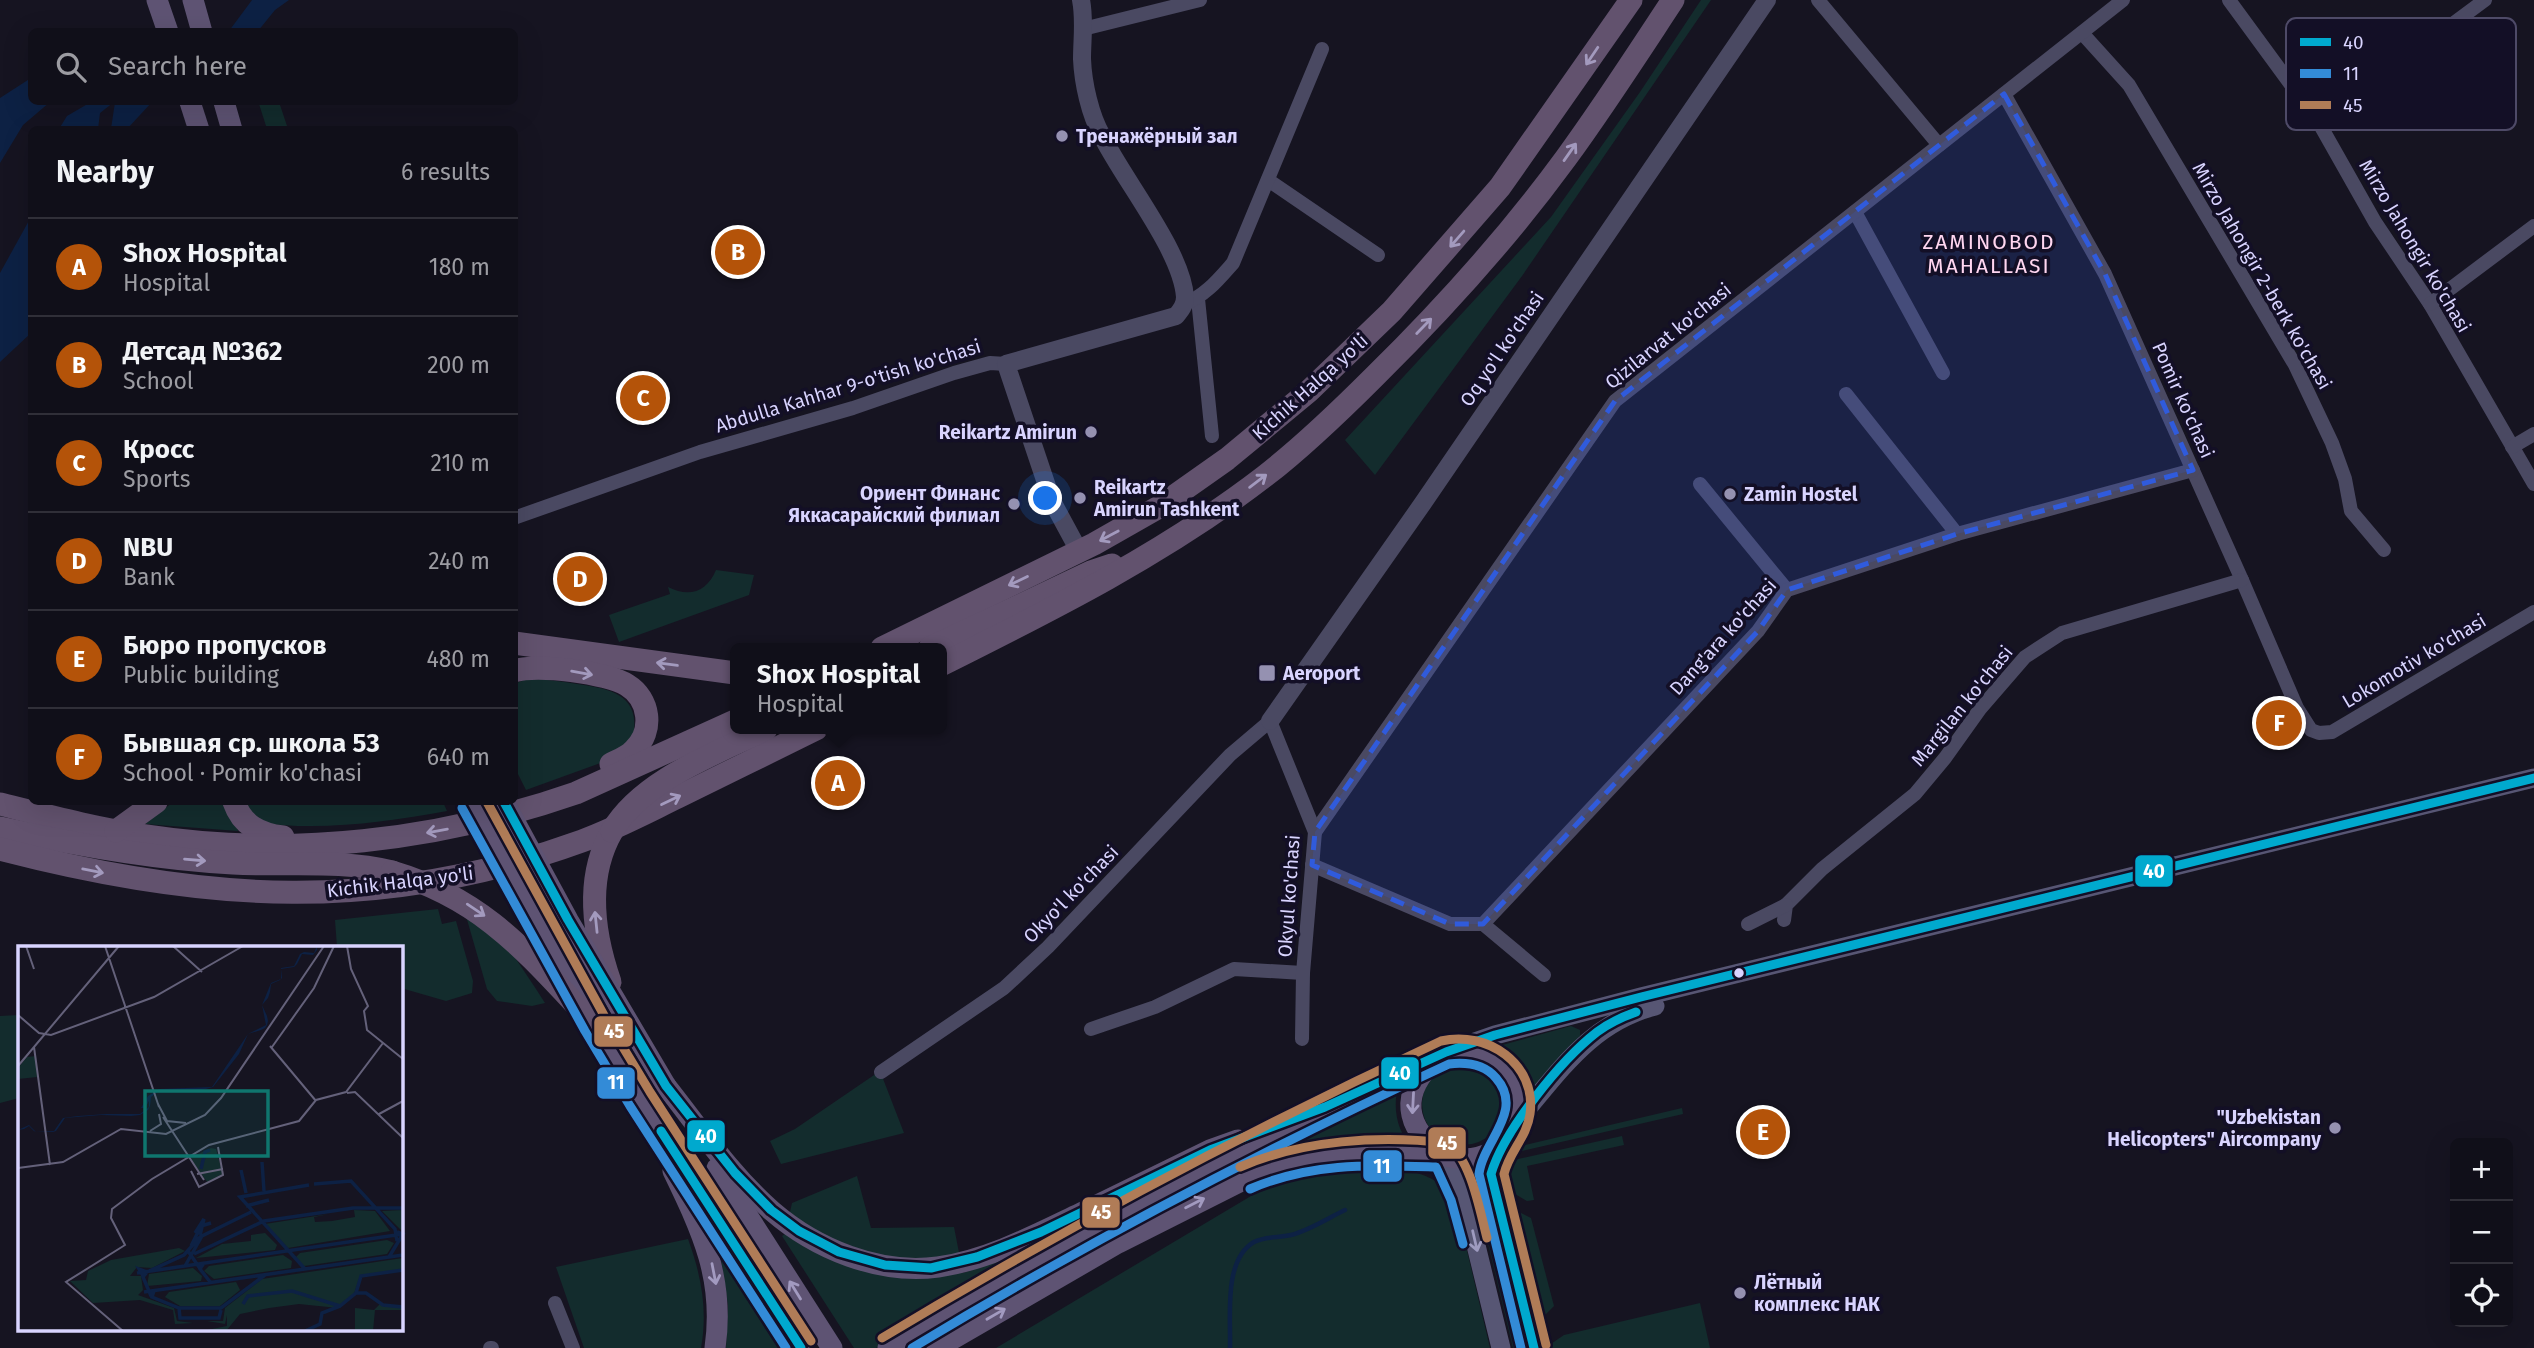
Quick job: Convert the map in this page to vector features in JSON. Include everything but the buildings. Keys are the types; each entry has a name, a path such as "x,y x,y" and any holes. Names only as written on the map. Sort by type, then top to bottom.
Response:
{"highway":[{"name":"Kichik Halqa yo'li","path":"892,643 1148,514 1201,478 1289,408 1351,352 1412,290 1500,187 1631,0"},
{"name":"Kichik Halqa yo'li","path":"947,662 1094,578 1179,536 1290,456 1353,398 1490,254 1542,190 1673,0"},
{"path":"942,643 1094,578 1079,551"},
{"path":"518,644 730,672"},
{"path":"518,670 547,667 616,680 632,688 644,703 647,715 645,735 629,755 518,803"},
{"path":"0,804 116,831 177,840 299,845 363,841 455,828 504,809 576,793 730,723"},
{"path":"621,1012 601,958 595,916 596,876 608,837 628,808 650,789 756,734"},
{"name":"Kichik Halqa yo'li","path":"0,849 103,873 210,890 300,893 420,883 490,869 584,840 806,734"},
{"path":"116,831 152,805"},
{"path":"236,805 245,821 262,832 289,837 363,841"},
{"path":"0,828 150,856 236,863 346,864 377,868 408,877 453,896 494,923 595,1025"}],"main road":[{"path":"157,0 167,28"},
{"path":"193,0 201,26"},
{"path":"191,105 198,126"},
{"path":"225,105 231,126"},
{"path":"888,1348 1113,1218 1325,1107 1446,1052 1495,1035 2534,778"},
{"path":"1534,1348 1491,1174 1492,1164 1516,1122 1588,1039 1620,1018 1646,1008 2534,789"},
{"path":"475,805 595,1025 800,1348"},
{"path":"504,809 666,1086 832,1348"},
{"path":"1501,1348 1463,1192 1455,1172 1443,1155 1425,1142 1416,1130 1411,1099 1423,1072 1446,1052 1483,1055 1493,1059 1507,1072 1517,1093 1516,1122"},
{"path":"666,1086 734,1173 782,1219 839,1252 894,1266 940,1267 986,1254 1048,1229 1210,1150 1325,1107"},
{"path":"640,1099 707,1247 718,1298 715,1348"},
{"path":"939,1347 1118,1243 1273,1166 1324,1154 1478,1158 1501,1146"}],"street":[{"path":"1083,29 1200,0"},
{"name":"Oq yo'l ko'chasi","path":"1270,721 1768,0"},
{"path":"1818,0 1939,145"},
{"name":"Qizilarvat ko'chasi","path":"1315,832 1615,401 2123,0"},
{"name":"Mirzo Jahongir ko'chasi","path":"2229,0 2286,78"},
{"path":"2461,18 2485,0"},
{"path":"1082,5 1083,66 1092,110 1101,135 1178,267 1189,300 1212,436"},
{"name":"Mirzo Jahongir 2-berk ko'chasi","path":"2082,33 2129,85 2295,365 2332,443 2345,480 2351,510 2384,550"},
{"path":"1189,300 1233,264 1322,49"},
{"name":"Pomir ko'chasi","path":"2004,94 2105,274 2297,708 2311,730"},
{"name":"Mirzo Jahongir ko'chasi","path":"2323,130 2375,222 2430,304 2534,484"},
{"path":"1268,180 1378,255"},
{"path":"1855,212 1943,373"},
{"path":"2430,304 2534,226"},
{"name":"Abdulla Kahhar 9-o'tish ko'chasi","path":"518,518 700,452 853,408 954,373 990,363 1006,364 1176,316 1189,300"},
{"path":"1006,364 1052,501 1079,551"},
{"path":"1846,394 1957,534"},
{"path":"2512,447 2534,434"},
{"name":"Dang'ara ko'chasi","path":"1483,924 1758,631 1787,590 1957,534 2193,470"},
{"path":"1700,484 1787,590"},
{"name":"Margilan ko'chasi","path":"1748,924 1785,913 1822,869 1915,793 1945,758 1980,709 2025,657 2062,633 2242,580"},
{"name":"Lokomotiv ko'chasi","path":"2311,730 2319,733 2332,732 2534,612"},
{"name":"Okyul ko'chasi","path":"1270,721 1315,832 1303,973 1302,1040"},
{"name":"Okyo'l ko'chasi","path":"881,1072 1004,988 1048,947 1230,755 1270,721"},
{"path":"1312,865 1450,924 1483,924 1544,975"},
{"path":"1091,1029 1155,1007 1234,968 1303,973"},
{"path":"555,1303 573,1348"}],"highlighted area":[{"path":"2004,94 2105,274 2193,470 1957,534 1787,590 1758,631 1483,924 1450,924 1312,865 1315,832 1615,401"}],"green space":[{"path":"1701,0 1711,0 1522,276 1375,475 1345,440 1551,217 1640,92"},
{"path":"259,105 280,105 287,126 266,126"},
{"path":"716,570 754,575 749,595 619,642 609,615 670,594 668,587 683,592 697,591 708,583"},
{"path":"527,679 552,680 618,694 631,707 634,729 640,730 617,757 526,790 518,774 518,682"},
{"path":"169,805 228,805 238,831 145,824"},
{"path":"246,805 444,805 447,811 331,826 261,823"},
{"path":"480,905 545,1003 532,1006 497,1001 487,989 464,909"},
{"path":"438,909 442,924 456,921 473,981 472,993 446,1001 402,988 402,946 337,946 335,920"},
{"path":"18,1015 18,1098 0,1103 0,1016"},
{"path":"1571,1026 1580,1030 1580,1036 1527,1099 1519,1071 1495,1047"},
{"path":"1455,1063 1471,1063 1486,1070 1497,1081 1504,1096 1501,1120 1492,1133 1471,1145 1455,1145 1440,1138 1429,1127 1422,1112 1422,1096 1429,1081 1440,1070"},
{"path":"880,1071 904,1133 781,1164 770,1141 795,1129"},
{"path":"1399,1084 1397,1118 1403,1134 1413,1147 1336,1143 976,1314 921,1348 906,1348 1088,1243"},
{"path":"1682,1108 1683,1114 1522,1151 1521,1146"},
{"path":"1622,1136 1624,1145 1527,1166 1534,1200 1527,1201 1505,1188 1503,1175 1509,1161"},
{"path":"1360,1165 1399,1169 1425,1176 1447,1190 1455,1200 1490,1348 996,1348 1276,1181 1314,1169"},
{"path":"857,1176 871,1228 954,1227 963,1273 1011,1257 1069,1230 1073,1233 876,1348 854,1348 782,1236 785,1234 792,1203"},
{"path":"1487,1188 1524,1348 1513,1348 1475,1189"},
{"path":"1505,1205 1531,1218 1554,1306 1537,1323"},
{"path":"688,1239 702,1292 704,1320 701,1348 584,1348 556,1267"},
{"path":"721,1259 778,1348 726,1348 728,1305"},
{"path":"1700,1303 1710,1348 1545,1348 1564,1335"}],"water":[{"path":"252,0 289,0 275,10 260,28 231,28"},
{"path":"28,80 28,105 46,105 23,125 0,163 0,98"},
{"path":"86,105 110,105 100,113 98,126 61,126 67,116"},
{"path":"115,105 149,105 130,126 111,126"},
{"path":"28,222 28,336 0,362 0,273"}],"waterway":[{"path":"1230,1348 1233,1275 1244,1250 1259,1240 1298,1233 1345,1210"}],"transit line":[{"name":"40","path":"506,805 568,920 666,1086 735,1173 771,1210 799,1231 839,1252 885,1265 931,1268 977,1257 1041,1232 1210,1150 1325,1107 1446,1052 1495,1035 2534,778"},
{"name":"45","path":"489,805 606,1019 811,1341"},
{"name":"11","path":"462,808 585,1031 630,1106 786,1348"},
{"name":"40","path":"1534,1348 1491,1174 1498,1156 1521,1117 1567,1060 1597,1032 1636,1012"},
{"name":"45","path":"882,1338 1019,1258 1227,1145 1441,1041 1458,1039 1491,1046 1517,1066 1526,1080 1530,1096 1530,1114 1504,1174 1546,1345"},
{"name":"11","path":"912,1348 1043,1271 1244,1164 1449,1064 1462,1063 1491,1073 1504,1090 1504,1114 1479,1174 1521,1348"},
{"name":"40","path":"661,1131 801,1348"},
{"name":"45","path":"1240,1167 1315,1145 1368,1140 1447,1143 1455,1150 1468,1173 1487,1238"},
{"name":"11","path":"1250,1189 1296,1174 1342,1167 1436,1167 1451,1200 1463,1244"}],"place":[{"name":"Тренажёрный зал","path":"1062,136"},
{"name":"Детсад №362","path":"738,252"},
{"name":"Кросс","path":"643,398"},
{"name":"Reikartz Amirun","path":"1091,432"},
{"name":"Zamin Hostel","path":"1730,494"},
{"name":"Reikartz Amirun Tashkent","path":"1080,498"},
{"name":"Ориент Финанс Яккасарайский филиал","path":"1014,504"},
{"name":"NBU","path":"580,579"},
{"name":"Aeroport","path":"1267,673"},
{"name":"Бывшая ср. школа 53","path":"2279,723"},
{"name":"Shox Hospital","path":"838,783"},
{"name":"\"Uzbekistan Helicopters\" Aircompany","path":"2335,1128"},
{"name":"Бюро пропусков","path":"1763,1132"},
{"name":"Лётный комплекс НАК","path":"1740,1293"}],"district":[{"name":"ZAMINOBOD MAHALLASI","path":"1989,254"}]}
